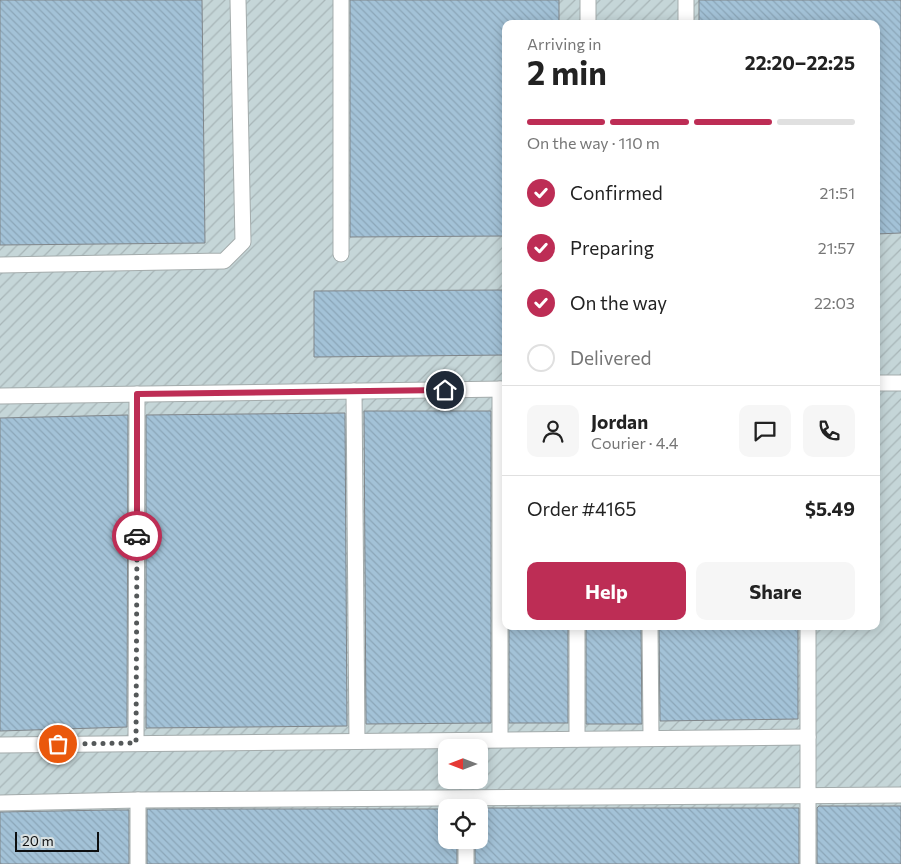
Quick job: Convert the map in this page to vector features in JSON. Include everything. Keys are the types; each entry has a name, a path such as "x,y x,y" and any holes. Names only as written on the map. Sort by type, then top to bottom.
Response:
{"lane":[{"path":"0,265 224,261 243,242 238,0"},
{"path":"341,0 341,254"},
{"path":"588,0 588,20"},
{"path":"686,0 686,20"},
{"path":"880,383 901,383"},
{"path":"0,396 502,389"},
{"path":"354,391 357,741"},
{"path":"136,743 137,394"},
{"path":"500,739 502,506"},
{"path":"576,630 577,739"},
{"path":"650,630 651,738"},
{"path":"808,630 808,864"},
{"path":"0,745 808,737"},
{"path":"488,803 901,795"},
{"path":"138,800 138,864"},
{"path":"0,803 138,800 438,803"},
{"path":"466,849 466,864"}],"shaded area":[{"path":"0,0 901,0 901,864 0,864"}],"building":[{"path":"0,0 202,0 205,243 0,245"},
{"path":"350,0 559,0 559,20 502,20 502,236 350,237"},
{"path":"699,0 901,0 901,233 880,234 880,20 699,20"},
{"path":"502,290 502,355 314,357 314,291"},
{"path":"364,411 491,411 491,723 366,724"},
{"path":"345,413 347,726 146,728 146,415"},
{"path":"128,415 127,727 0,731 0,418"},
{"path":"509,630 568,630 568,723 509,723"},
{"path":"586,630 641,630 642,724 586,724"},
{"path":"659,630 798,630 798,719 660,721"},
{"path":"819,806 901,806 901,864 817,864 817,808"},
{"path":"488,808 799,808 799,864 475,864 475,849 488,849"},
{"path":"147,809 438,809 438,849 457,849 457,864 147,864"},
{"path":"129,810 129,864 0,864 0,812"}],"way so far":[{"path":"58,744 136,743 137,536"}],"route":[{"path":"137,536 137,394 445,390"}]}
